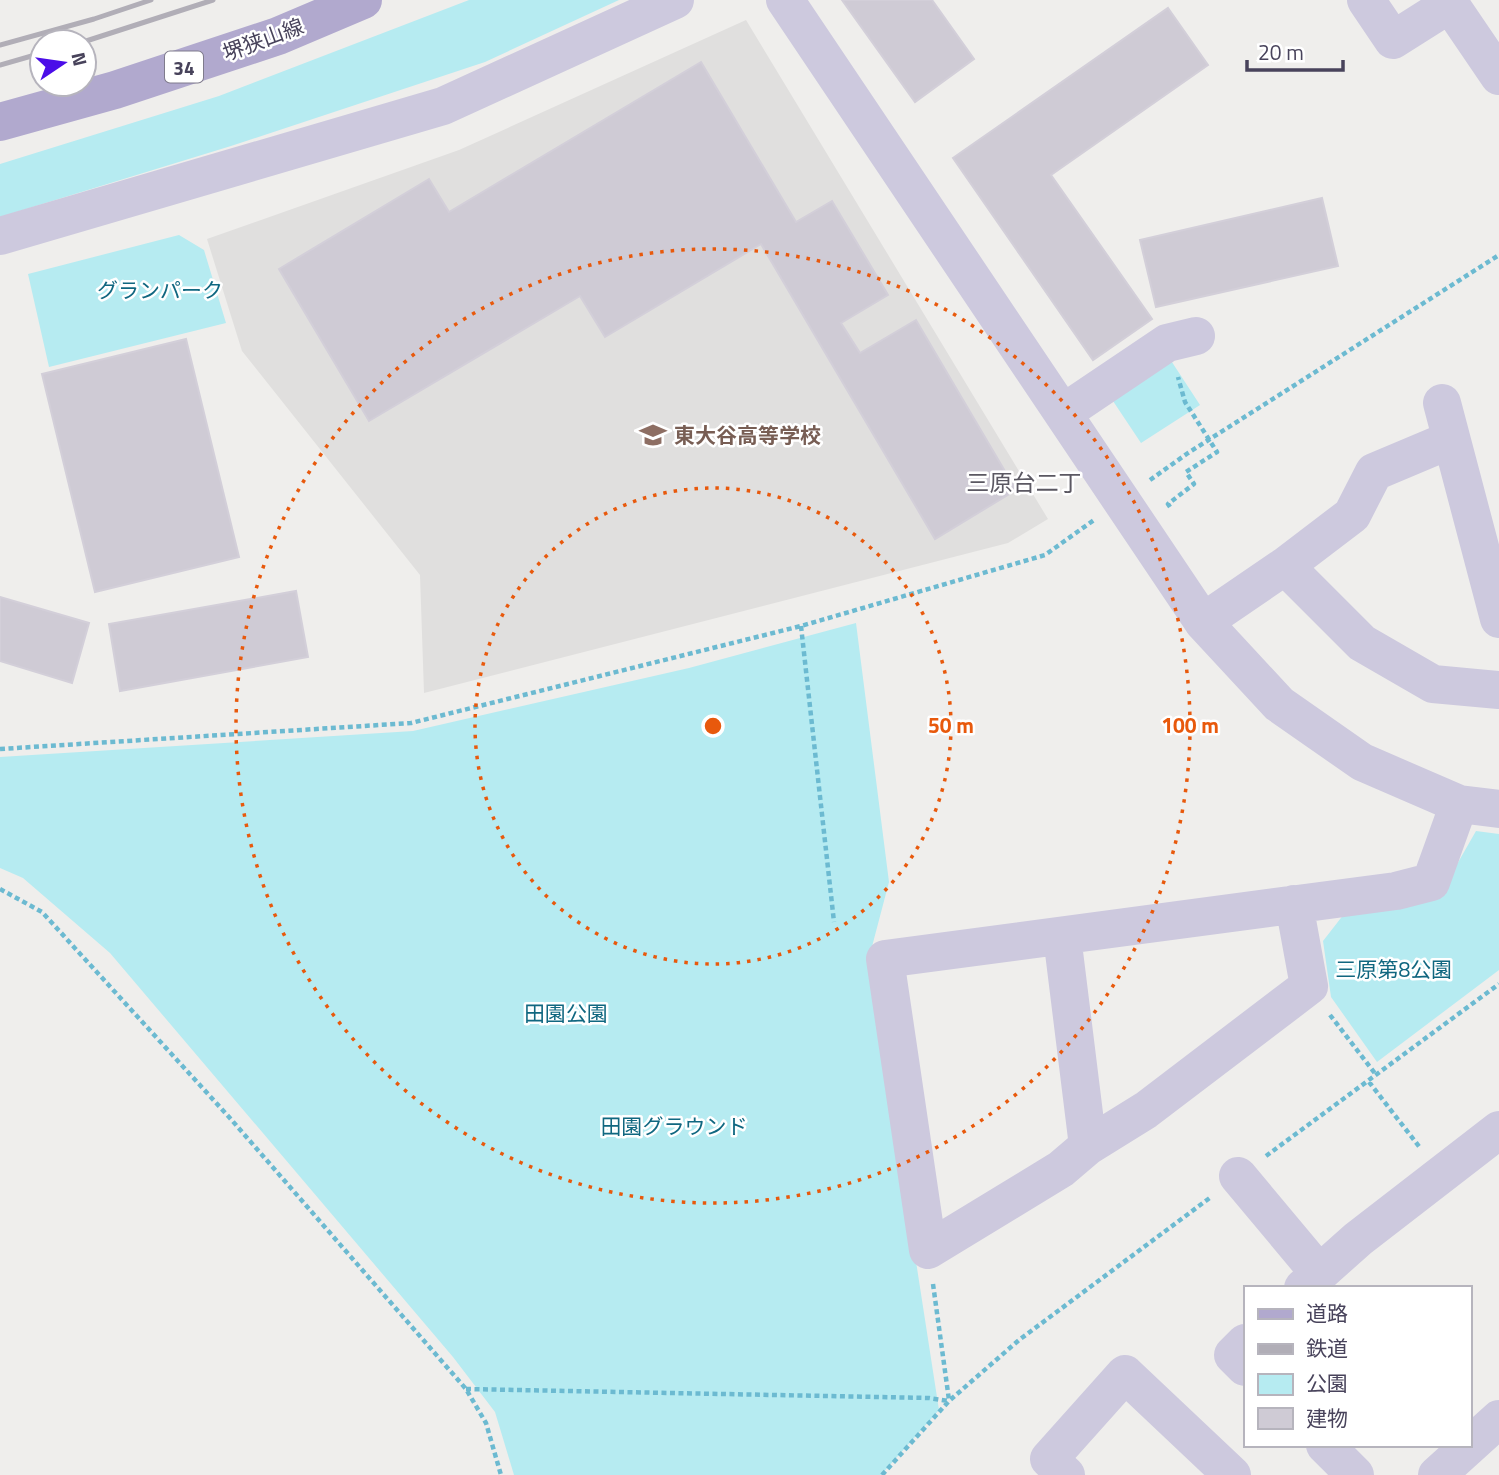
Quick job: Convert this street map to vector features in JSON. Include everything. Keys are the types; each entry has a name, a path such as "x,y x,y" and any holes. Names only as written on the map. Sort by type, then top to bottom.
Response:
{"main road":[{"name":"堺狭山線","path":"0,122 115,90 266,40 363,0"}],"street":[{"path":"0,236 443,106 675,0"},
{"path":"785,0 1203,622 1279,704 1362,762 1459,804 1499,809"},
{"path":"1366,0 1393,40 1450,4 1499,76"},
{"path":"1063,413 1167,343 1196,336"},
{"path":"1203,622 1285,566 1352,515 1374,472 1446,421 1499,619"},
{"path":"1285,566 1362,643 1433,684 1499,690"},
{"path":"1294,904 1309,986 1146,1110 1088,1146 1061,1170 928,1250 885,959 1294,904 1396,891 1431,882 1459,804"},
{"path":"1062,936 1088,1146"},
{"path":"1238,1176 1311,1280 1358,1239 1499,1130"},
{"path":"1244,1344 1233,1355 1244,1366"},
{"path":"1066,1475 1049,1459 1125,1374 1232,1475"},
{"path":"1471,1444 1499,1419"},
{"path":"1327,1447 1355,1475"},
{"path":"1437,1475 1468,1447"}],"path":[{"path":"1188,453 1499,255"},
{"path":"1172,510 1168,504 1194,484 1186,472 1217,452 1185,402"},
{"path":"0,749 411,723 801,626 1045,555"},
{"path":"801,626 834,922"},
{"path":"0,889 43,912 229,1116 466,1389 486,1423 501,1475"},
{"path":"1348,1039 1377,1076"},
{"path":"1369,1082 1441,1175"},
{"path":"928,1250 949,1401"},
{"path":"466,1389 929,1398 949,1401"},
{"path":"882,1475 949,1401"}],"shaded area":[{"name":"東大谷高等学校","path":"746,20 1048,519 1008,543 424,693 420,575 242,351 207,239 459,150"}],"green space":[{"path":"469,0 619,0 485,62 231,146 0,217 0,164 219,96"},
{"name":"グランパーク","path":"179,235 204,250 226,323 49,367 28,274"},
{"path":"1168,356 1200,405 1141,443 1109,395"},
{"name":"田園公園","path":"856,623 889,882 869,958 939,1410 881,1475 514,1475 495,1412 453,1357 110,953 23,878 0,868 0,757 413,731 689,668"},
{"name":"三原第8公園","path":"1476,831 1499,834 1499,970 1377,1062 1331,997 1323,941 1344,914 1448,880"}],"building":[{"path":"842,0 932,0 974,59 915,102"},
{"path":"1168,8 1208,65 1051,175 1152,319 1093,360 953,158"},
{"path":"701,62 796,222 832,201 888,295 841,323 860,353 916,320 1016,490 935,539 761,244 605,337 580,296 369,421 279,269 429,179 449,212"},
{"path":"1322,198 1338,266 1156,307 1140,240"},
{"path":"186,339 239,557 95,592 42,374"},
{"path":"296,591 308,657 120,691 109,624"},
{"path":"0,597 89,623 72,683 0,661"}],"railway":[{"path":"0,45 151,0"},
{"path":"98,37 213,0"},
{"path":"0,65 28,57"}],"place":[{"name":"東大谷高等学校","path":"653,435"}],"district":[{"name":"三原台二丁","path":"1024,482"}],"park label":[{"name":"田園グラウンド","path":"674,1126"}]}
